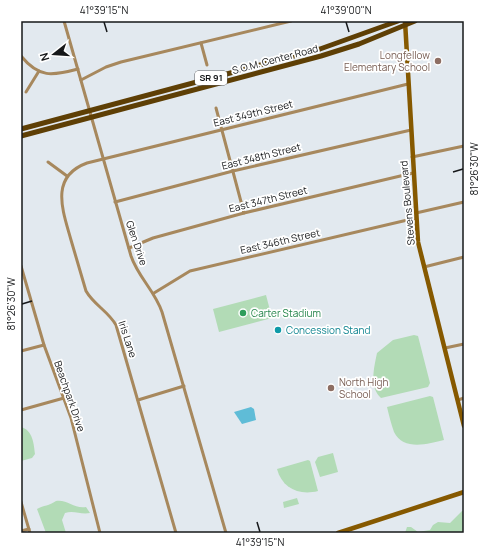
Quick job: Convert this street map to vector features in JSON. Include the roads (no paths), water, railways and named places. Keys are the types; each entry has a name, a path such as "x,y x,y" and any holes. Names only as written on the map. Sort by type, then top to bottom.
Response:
{"main road":[{"name":"S.O.M. Center Road","path":"21,128 320,49 398,21"},
{"name":"S.O.M. Center Road","path":"21,136 321,56 359,44 405,23 415,21"}],"street":[{"name":"Glen Drive","path":"64,21 135,267 154,293 162,312 226,533"},
{"path":"81,80 106,67 121,62 291,21"},
{"name":"Stevens Boulevard","path":"405,23 418,242 464,426"},
{"path":"201,43 207,65"},
{"path":"21,56 38,71 52,75 78,69"},
{"path":"26,92 38,71"},
{"name":"East 349th Street","path":"103,158 408,84"},
{"path":"216,108 244,213"},
{"name":"East 348th Street","path":"116,202 233,171 411,130"},
{"path":"412,157 464,146"},
{"path":"48,162 67,176 80,165 103,158"},
{"name":"East 347th Street","path":"129,248 153,238 244,213 413,173"},
{"name":"Iris Lane","path":"67,176 62,190 61,205 86,291 92,301 112,317 116,325 176,533"},
{"name":"East 346th Street","path":"154,293 190,271 416,216 464,202"},
{"path":"424,267 464,258"},
{"name":"Beachpark Drive","path":"21,268 44,344 72,418 100,533"},
{"path":"21,351 44,344"},
{"path":"445,348 464,344"},
{"path":"138,400 184,386"},
{"path":"21,410 64,398"},
{"path":"458,400 464,398"},
{"path":"338,533 464,492"},
{"path":"21,502 30,533"},
{"path":"21,531 28,529"}],"water":[{"path":"251,407 254,409 256,420 242,424 234,412"}],"place":[{"name":"Longfellow Elementary School","path":"438,61"},
{"name":"Carter Stadium","path":"243,313"},
{"name":"Concession Stand","path":"278,330"},
{"name":"North High School","path":"331,388"}]}
